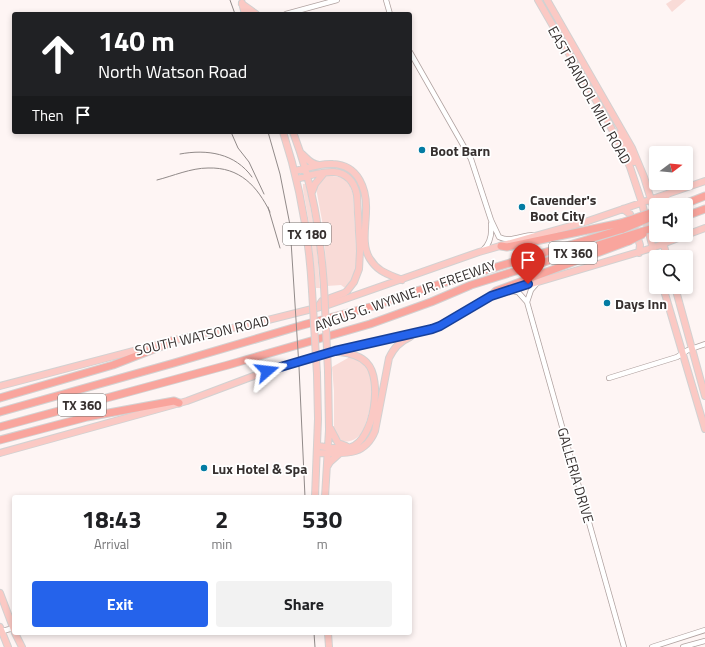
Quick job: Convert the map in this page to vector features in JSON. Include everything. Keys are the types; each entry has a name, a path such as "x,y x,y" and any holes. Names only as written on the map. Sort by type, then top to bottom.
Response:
{"highway":[{"path":"693,201 705,196"},
{"path":"693,213 705,208"},
{"path":"501,246 507,247 622,226 649,214"},
{"name":"ANGUS G. WYNNE, JR. FREEWAY","path":"0,412 174,363 303,324 374,306 410,293 649,218"},
{"name":"ANGUS G. WYNNE, JR. FREEWAY","path":"0,427 228,365 370,324 431,302 471,285 628,239 649,230"},
{"path":"491,296 496,291 628,239"},
{"path":"0,398 113,365 167,344 171,341"},
{"path":"0,440 87,418 174,401 180,403"}],"main road":[{"name":"EAST RANDOL MILL ROAD","path":"538,0 612,129 630,167 642,203 652,248"},
{"name":"EAST RANDOL MILL ROAD","path":"547,0 624,134 639,164 650,198"},
{"path":"242,2 244,12"},
{"path":"242,2 254,12"},
{"path":"547,16 552,16 562,34 569,38"},
{"path":"612,129 624,142 633,161 636,164 639,164"},
{"name":"TX 180","path":"284,134 297,179 306,222 317,374 316,495"},
{"name":"TX 180","path":"294,134 305,168 319,227 324,286 328,372 329,425 325,495"},
{"path":"300,151 314,165 319,165"},
{"path":"294,171 319,165 335,164 347,167 356,175 362,183 366,210 365,245 369,258 380,271 402,280"},
{"path":"312,194 315,184 325,172"},
{"path":"297,179 325,172 342,173 349,177 356,186 359,208 359,269 354,282 347,291 322,301 318,307"},
{"name":"SOUTH WATSON ROAD","path":"656,198 705,181"},
{"path":"663,198 668,193"},
{"name":"SOUTH WATSON ROAD","path":"0,386 171,341 256,323 328,305 480,252 649,201"},
{"path":"623,209 630,214 640,246 639,252"},
{"path":"693,232 705,228"},
{"path":"0,453 180,403 259,374 335,351 440,326 491,296 668,242"},
{"path":"664,244 666,250"},
{"path":"639,252 649,254"},
{"path":"665,294 705,429"},
{"path":"677,294 705,396"},
{"path":"328,450 340,453 352,453 369,442 375,431 389,358 394,348 419,332"},
{"path":"317,450 349,447 359,442 366,433 374,403 376,390 375,380 373,372 367,363 352,354 335,351"},
{"path":"329,425 338,443 349,447"},
{"path":"327,469 330,462 340,453"},
{"path":"0,594 12,625"},
{"path":"1,629 8,647"},
{"path":"16,635 22,647"},
{"path":"328,635 329,647"}],"street":[{"path":"293,12 337,0"},
{"path":"386,0 389,12"},
{"path":"412,56 471,159 491,220 500,237 504,240 509,240 528,235 538,235"},
{"path":"480,252 487,247 490,241 491,220"},
{"path":"508,290 518,292 527,302 531,290 539,281"},
{"name":"GALLERIA DRIVE","path":"527,302 624,647"},
{"path":"609,378 661,363 677,357 692,348 705,344"},
{"path":"1,629 12,630"},
{"path":"652,647 705,630"},
{"path":"681,637 684,647 705,641"}],"shaded area":[{"path":"672,0 686,0 672,12 666,4"},
{"path":"327,175 344,178 350,186 353,194 357,267 354,276 345,288 341,285 327,286 324,231 316,188 321,178"},
{"path":"303,184 305,184 307,189 316,237 320,288 316,288 310,229"},
{"path":"349,355 360,360 368,368 372,376 373,386 370,408 364,429 355,439 342,441 334,431 334,391 332,367 348,358"}],"railway":[{"path":"230,0 234,12"},
{"path":"232,134 238,148 249,162 264,194"},
{"path":"269,134 280,174 290,225 305,495"},
{"path":"180,154 200,152 220,155 237,163 252,177"},
{"path":"157,180 202,168 229,171 238,175 253,186 270,212"},
{"path":"268,207 280,248"},
{"path":"314,635 315,647"}],"place":[{"name":"Boot Barn","path":"422,150"},
{"name":"Cavender's Boot City","path":"522,207"},
{"name":"Days Inn","path":"607,303"},
{"name":"Lux Hotel & Spa","path":"204,468"}],"route":[{"path":"267,371 335,351 432,329 440,326 491,296 528,284"}]}
